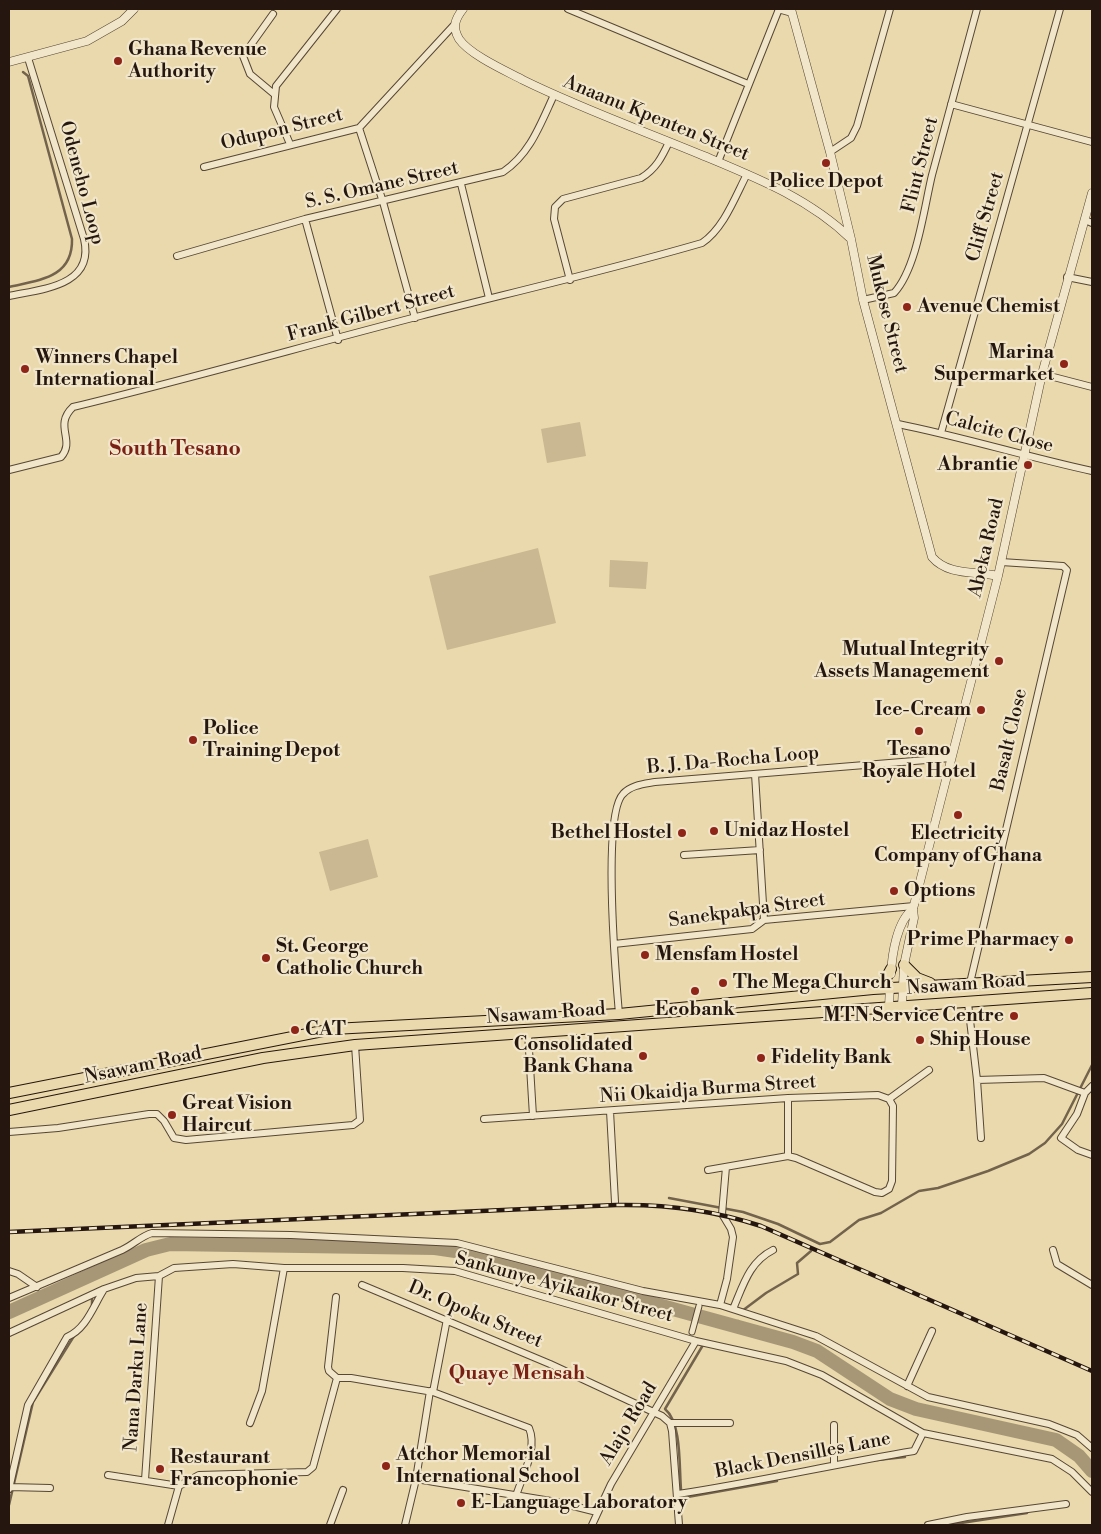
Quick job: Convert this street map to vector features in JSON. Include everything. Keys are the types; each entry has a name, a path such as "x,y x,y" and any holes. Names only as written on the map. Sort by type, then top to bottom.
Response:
{"highway":[{"path":"904,965 917,978 936,985"},
{"path":"873,989 883,984 891,969"},
{"name":"Nsawam Road","path":"9,1093 333,1030 619,1014 873,989 1092,977"},
{"name":"Nsawam Road","path":"9,1110 262,1058 355,1045 1092,994"}],"street":[{"path":"9,62 87,41 122,21 134,9"},
{"path":"290,144 274,107 276,86 337,9"},
{"name":"Odupon Street","path":"204,167 359,128 454,25 463,9"},
{"path":"568,9 748,84"},
{"path":"718,162 779,9 791,11"},
{"path":"830,152 850,138 857,126 890,9"},
{"name":"Flint Street","path":"863,300 894,294 905,277 925,214 932,176 977,9"},
{"name":"Cliff Street","path":"941,432 1060,9"},
{"name":"Mukose Street","path":"791,11 830,152 851,239 863,300 898,424 932,557 939,566 948,569 998,576"},
{"path":"273,14 243,56 250,74 274,94"},
{"name":"Anaanu Kpenten Street","path":"454,25 460,40 477,54 554,95 747,174 791,195 818,211 851,239"},
{"name":"Odeneho Loop","path":"9,296 70,280 79,272 86,259 84,239 28,58"},
{"name":"S. S. Omane Street","path":"178,256 305,219 461,184 503,172 516,164 531,143 554,95"},
{"path":"951,104 1092,142"},
{"path":"359,128 383,202 415,318"},
{"path":"570,280 554,219 555,207 563,199 641,178 651,172 659,162 669,142"},
{"name":"Frank Gilbert Street","path":"9,470 61,457 67,446 63,422 65,414 73,407 338,340 489,298 570,280 702,243 712,237 747,174"},
{"path":"461,184 489,298"},
{"name":"Abeka Road","path":"902,1006 904,965 914,918 914,908 998,576 1042,374 1067,277 1088,222 1092,193"},
{"path":"305,219 338,340"},
{"path":"1067,277 1092,282"},
{"path":"1042,374 1092,387"},
{"name":"Calcite Close","path":"898,424 941,432 1023,456 1092,471"},
{"name":"Basalt Close","path":"970,983 1067,570 1063,566 1001,562"},
{"name":"B. J. Da-Rocha Loop","path":"619,1014 614,944 614,812 622,794 634,786 655,782 951,758"},
{"path":"755,774 764,920"},
{"path":"684,854 760,850"},
{"name":"Abeka Road","path":"889,1007 891,969 900,927 906,915 914,908"},
{"name":"Sanekpakpa Street","path":"614,944 752,929 764,920 914,908"},
{"path":"968,1003 977,1080 981,1138"},
{"path":"528,1033 533,1116"},
{"path":"9,1132 58,1128 150,1114 157,1114 164,1121 174,1138 186,1140 353,1125 360,1120 355,1045"},
{"path":"708,1170 788,1156 875,1192 882,1193 889,1189 892,1181 894,1156 893,1106 886,1097 929,1070"},
{"path":"977,1080 1044,1078 1085,1093"},
{"path":"1092,1086 1085,1093 1076,1114 1061,1138 1078,1150 1092,1155"},
{"name":"Nii Okaidja Burma Street","path":"484,1119 788,1098 886,1097"},
{"path":"788,1098 788,1156"},
{"path":"610,1111 615,1202"},
{"path":"720,1305 727,1279 732,1238 731,1229 722,1214 726,1167"},
{"path":"9,1298 122,1250 138,1242 144,1235 160,1233 217,1232 457,1243 642,1291 733,1309 823,1339 928,1397 1062,1428 1077,1434 1092,1448"},
{"path":"733,1309 752,1266 763,1255 773,1250"},
{"path":"1053,1250 1057,1264 1092,1285"},
{"name":"Sankunye Ayikaikor Street","path":"9,1333 104,1290 136,1278 159,1276 174,1268 233,1264 284,1268 403,1268 455,1271 696,1341 786,1361 822,1375 923,1433 1052,1459 1063,1465 1092,1492"},
{"path":"250,1423 262,1391 284,1268"},
{"path":"9,1271 18,1274 37,1287"},
{"name":"Nana Darku Lane","path":"145,1480 159,1276"},
{"name":"Dr. Opoku Street","path":"362,1285 447,1319 654,1411 670,1423"},
{"path":"50,1488 9,1488 28,1405 67,1337 76,1333 84,1324 104,1290"},
{"path":"336,1297 328,1367 329,1371 337,1378 351,1378 431,1392 529,1428 533,1436 528,1460 516,1496"},
{"path":"692,1332 699,1306"},
{"path":"405,1525 447,1319"},
{"path":"906,1386 932,1331"},
{"name":"Alajo Road","path":"592,1525 597,1512 654,1411 696,1341"},
{"path":"108,1476 179,1486 199,1475 307,1472 313,1467 337,1378"},
{"path":"679,1525 678,1494 670,1423 730,1423"},
{"path":"834,1425 834,1464"},
{"name":"Black Densilles Lane","path":"678,1494 751,1483 834,1464 914,1451 923,1433"},
{"path":"416,1478 557,1502 597,1512"},
{"path":"168,1525 179,1486"},
{"path":"330,1525 343,1490"},
{"path":"928,1525 966,1517 1066,1504"}],"shaded area":[{"path":"580,422 586,456 547,463 541,429"},
{"path":"538,548 556,623 447,650 429,576"},
{"path":"610,560 648,562 646,589 609,587"},
{"path":"368,839 378,877 330,891 319,852"}],"waterway":[{"path":"9,287 42,279 60,269 67,262 71,252 72,239 28,76 23,72"},
{"path":"669,1198 743,1212 778,1224 820,1244 830,1242 859,1220 881,1213 919,1191 938,1188 988,1171 1029,1154 1045,1143 1062,1124 1092,1065"},
{"path":"9,1312 146,1250 170,1244 435,1248 469,1253 793,1342 817,1351 890,1399 916,1409 1056,1440 1079,1456 1092,1471"},
{"path":"742,1311 766,1293 798,1274 797,1263 811,1251"},
{"path":"92,1299 92,1305"},
{"path":"736,1328 738,1321"},
{"path":"9,1505 33,1402 74,1336"},
{"path":"681,1489 677,1435 674,1424 665,1409 703,1345"},
{"path":"877,1460 905,1457"},
{"path":"682,1498 777,1481"},
{"path":"948,1525 1027,1513"}],"railway":[{"path":"9,1232 616,1205 689,1209 743,1220 761,1226 1092,1371"}],"place":[{"name":"Ghana Revenue Authority","path":"118,61"},
{"name":"Police Depot","path":"826,163"},
{"name":"Avenue Chemist","path":"907,307"},
{"name":"Marina Supermarket","path":"1064,364"},
{"name":"Winners Chapel International","path":"25,369"},
{"name":"Abrantie","path":"1028,465"},
{"name":"Mutual Integrity Assets Management","path":"999,661"},
{"name":"Ice-Cream","path":"981,710"},
{"name":"Tesano Royale Hotel","path":"919,731"},
{"name":"Police Training Depot","path":"193,740"},
{"name":"Electricity Company of Ghana","path":"958,815"},
{"name":"Unidaz Hostel","path":"714,831"},
{"name":"Bethel Hostel","path":"682,833"},
{"name":"Options","path":"894,891"},
{"name":"Prime Pharmacy","path":"1069,940"},
{"name":"Mensfam Hostel","path":"645,955"},
{"name":"St. George Catholic Church","path":"266,958"},
{"name":"The Mega Church","path":"723,983"},
{"name":"Ecobank","path":"695,991"},
{"name":"MTN Service Centre","path":"1014,1016"},
{"name":"CAT","path":"295,1030"},
{"name":"Ship House","path":"920,1040"},
{"name":"Consolidated Bank Ghana","path":"643,1056"},
{"name":"Fidelity Bank","path":"761,1058"},
{"name":"Great Vision Haircut","path":"172,1115"},
{"name":"Atchor Memorial International School","path":"386,1466"},
{"name":"Restaurant Francophonie","path":"160,1469"},
{"name":"E-Language Laboratory","path":"461,1503"}],"district":[{"name":"South Tesano","path":"175,450"},
{"name":"Quaye Mensah","path":"517,1374"}]}
